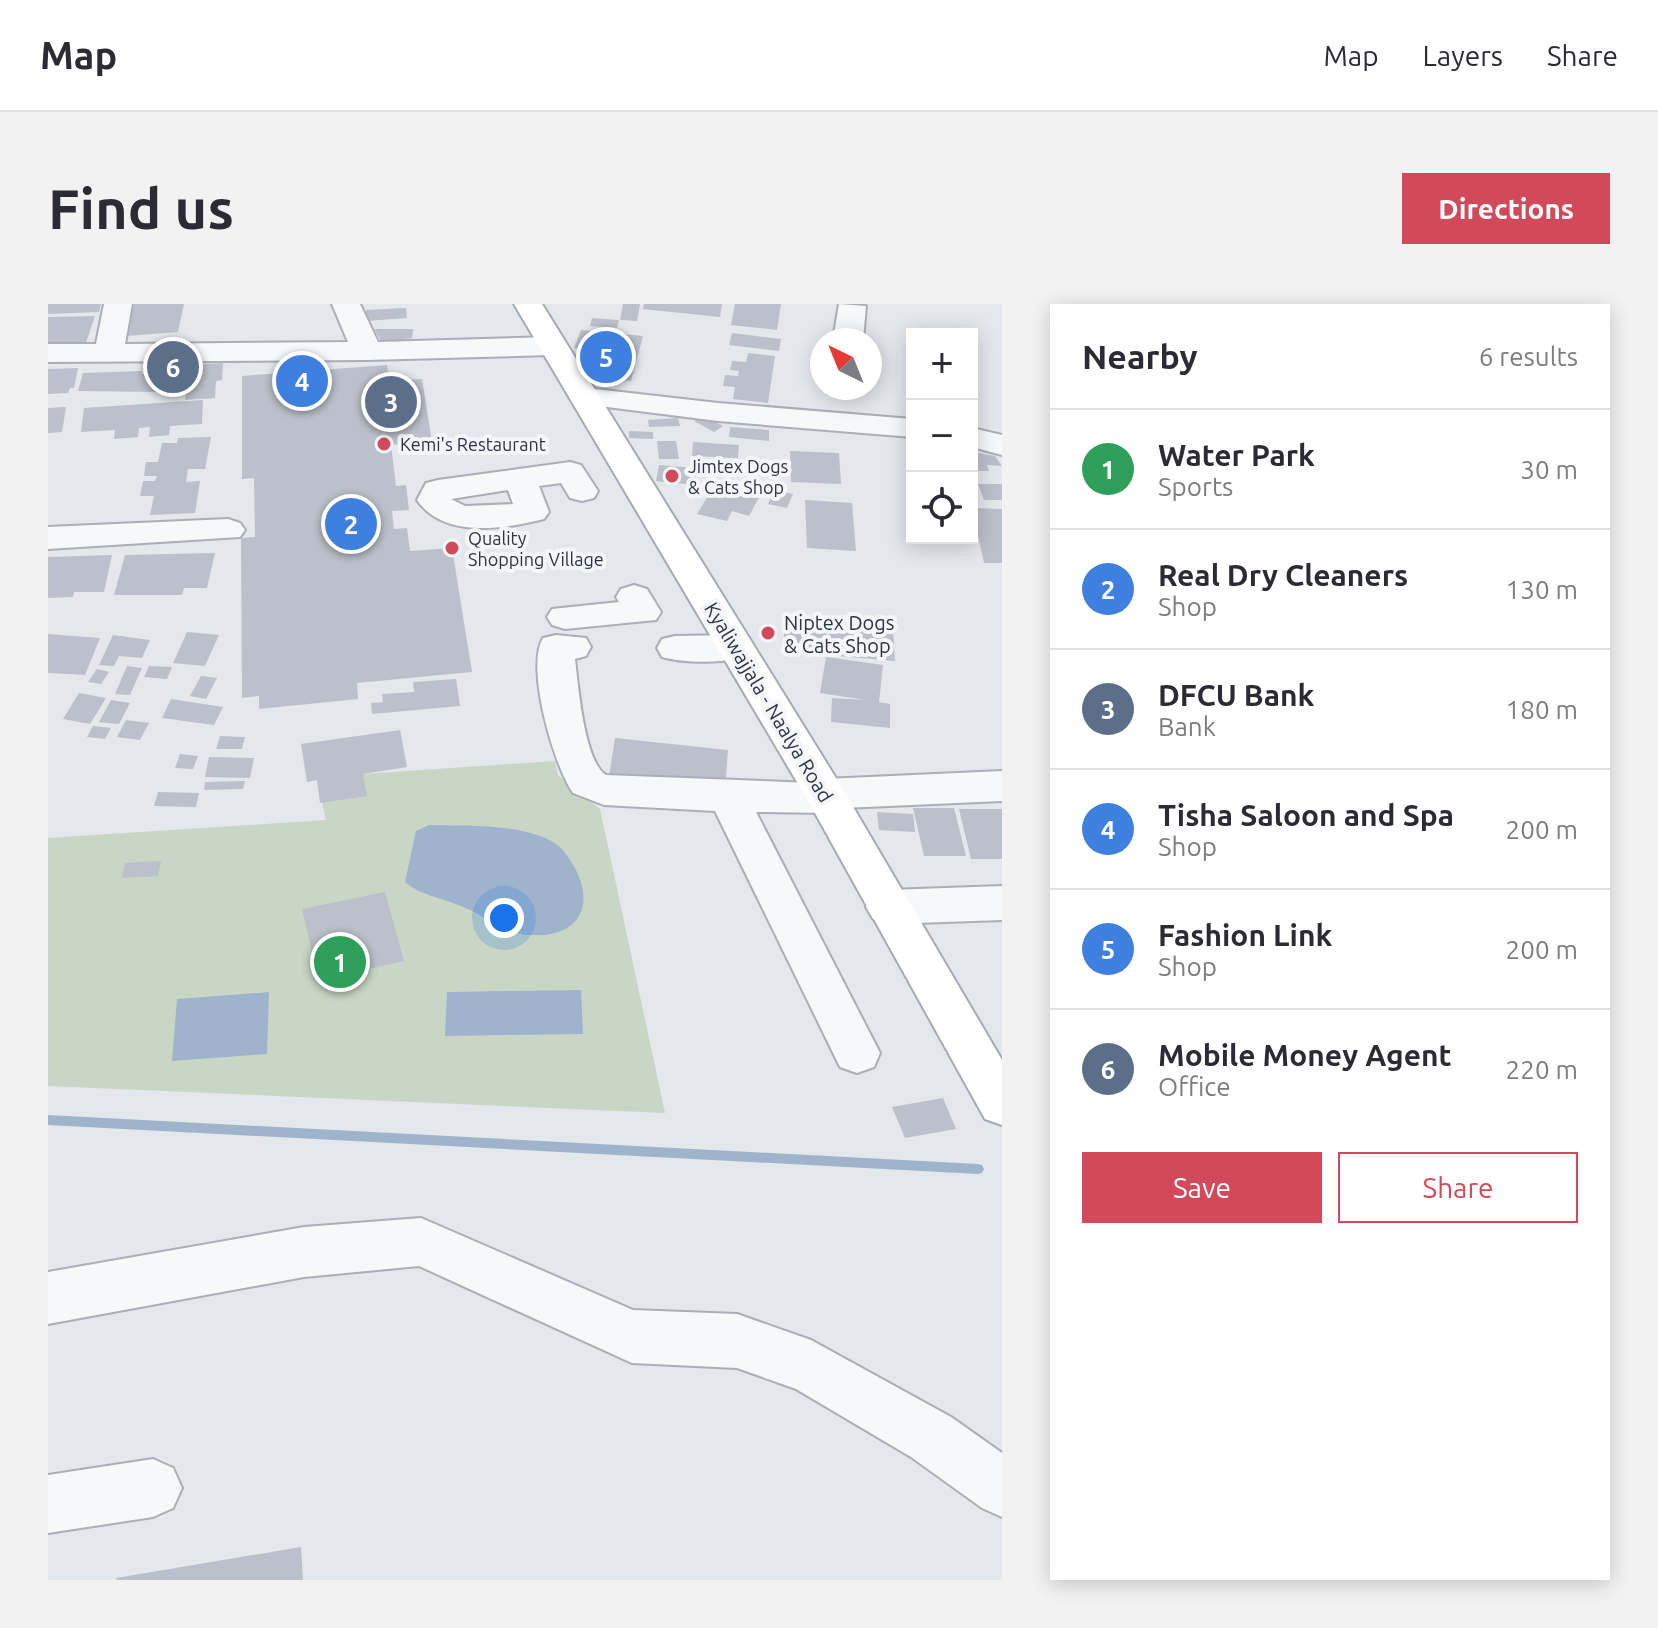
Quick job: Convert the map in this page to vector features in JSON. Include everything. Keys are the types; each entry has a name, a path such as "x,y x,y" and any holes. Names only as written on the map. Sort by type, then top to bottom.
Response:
{"main road":[{"name":"Kyaliwajjala - Naalya Road","path":"528,304 827,796 1002,1104"}],"street":[{"path":"109,352 118,304"},
{"path":"346,304 367,351"},
{"path":"849,328 852,306"},
{"path":"48,353 367,351 552,346"},
{"path":"466,371 472,366 496,363 509,367 516,374"},
{"path":"586,397 906,428"},
{"path":"840,422 842,400"},
{"path":"978,439 1002,445"},
{"path":"520,478 628,469"},
{"path":"48,538 228,530"},
{"path":"634,597 643,612 569,632 556,647 556,669 577,768 587,783 604,790 728,797 827,796 1002,786"},
{"path":"675,648 736,647"},
{"path":"728,797 857,1053"},
{"path":"888,907 1002,903"},
{"path":"48,1298 304,1252 421,1242 632,1336 737,1341 811,1367 931,1437 1002,1488"},
{"path":"48,1504 153,1488"}],"green space":[{"path":"555,761 558,775 600,809 665,1113 48,1086 48,838 326,820 317,780"}],"water":[{"path":"429,825 511,829 543,837 556,844 569,858 581,883 584,897 577,919 558,932 519,934 461,906 411,887 405,882 416,831"},
{"path":"581,990 583,1034 445,1036 447,992"},
{"path":"269,992 267,1054 172,1061 177,999"}],"building":[{"path":"48,304 101,304 99,312 48,314"},
{"path":"134,304 184,304 178,332 126,336 129,325 123,325 125,317 130,317"},
{"path":"623,304 640,304 637,321 620,320"},
{"path":"644,304 722,304 720,317 643,309"},
{"path":"735,304 781,304 777,330 731,325"},
{"path":"406,308 407,318 366,321 366,310"},
{"path":"95,316 85,346 48,347 48,317"},
{"path":"592,318 619,320 617,328 590,326"},
{"path":"374,329 413,329 412,338 383,344"},
{"path":"581,330 643,336 631,381 599,377 607,351 574,348"},
{"path":"732,333 781,339 779,351 729,345"},
{"path":"748,353 775,356 768,403 733,399 735,387 723,386 725,375 738,376 739,371 730,370 732,361 746,362"},
{"path":"223,363 222,380 216,381 215,398 185,400 187,382 165,384 167,366"},
{"path":"387,365 389,381 422,379 432,442 391,445 396,486 406,485 409,510 392,511 394,529 407,528 410,551 452,548 472,672 357,683 358,699 259,709 259,696 242,698 241,538 255,537 254,478 242,479 242,376"},
{"path":"78,368 74,388 70,388 68,393 48,394 48,369"},
{"path":"142,371 142,374 162,373 158,392 78,391 83,373"},
{"path":"203,400 202,424 170,426 169,435 149,437 150,427 139,428 138,437 114,439 115,430 81,432 84,408"},
{"path":"66,407 62,432 48,433 48,408"},
{"path":"703,416 723,426 714,432 694,421"},
{"path":"678,418 680,426 649,427 648,420"},
{"path":"730,427 769,430 769,441 729,437"},
{"path":"629,431 653,432 653,439 629,438"},
{"path":"211,437 205,469 188,469 186,482 200,481 195,513 150,515 154,496 140,496 143,481 155,481 157,476 144,476 146,462 158,462 162,443 177,443 178,438"},
{"path":"657,441 676,441 679,459 659,459"},
{"path":"693,442 739,445 738,458 692,456"},
{"path":"790,451 839,453 841,484 791,482"},
{"path":"978,453 995,456 1002,466 987,465 989,471 978,471"},
{"path":"659,465 697,468 695,485 656,481"},
{"path":"717,481 762,492 749,516 732,511 727,521 697,514"},
{"path":"978,484 1002,484 1002,500 984,500"},
{"path":"775,490 793,494 787,508 768,504"},
{"path":"805,500 852,503 856,551 807,548"},
{"path":"978,508 1002,509 1002,563 984,563 978,536"},
{"path":"215,553 207,588 184,588 182,595 114,595 125,555"},
{"path":"112,555 104,592 74,592 73,597 48,598 48,557"},
{"path":"784,622 893,631 895,661 784,651"},
{"path":"187,632 219,635 205,666 173,663"},
{"path":"48,634 100,638 85,675 48,673"},
{"path":"113,635 150,640 142,658 119,656 114,666 99,665"},
{"path":"826,657 883,665 879,702 890,704 890,728 831,722 832,698 866,700 820,693"},
{"path":"127,666 142,668 130,695 115,694"},
{"path":"149,666 172,667 167,679 144,677"},
{"path":"97,669 109,672 101,684 88,682"},
{"path":"201,676 217,678 206,699 190,696"},
{"path":"456,679 460,706 372,714 371,703 383,702 382,694 414,692 413,682"},
{"path":"79,693 106,698 90,724 63,719"},
{"path":"171,699 223,707 214,725 162,718"},
{"path":"111,700 130,703 119,724 99,722"},
{"path":"126,720 149,723 140,740 117,737"},
{"path":"93,726 111,728 105,739 87,737"},
{"path":"400,730 407,767 363,774 367,796 320,803 317,780 307,782 301,744"},
{"path":"220,736 245,737 242,749 216,749"},
{"path":"615,738 728,750 725,789 609,777"},
{"path":"180,754 198,756 193,769 175,768"},
{"path":"209,757 254,758 250,778 205,777"},
{"path":"245,781 243,789 204,790 205,782"},
{"path":"158,792 199,793 196,807 154,806"},
{"path":"913,808 954,808 966,856 924,856"},
{"path":"959,809 1002,809 1002,859 971,859"},
{"path":"877,812 913,814 915,832 879,830"},
{"path":"161,861 158,876 122,878 125,863"},
{"path":"385,892 404,961 318,980 302,909"},
{"path":"943,1098 956,1129 905,1138 892,1107"},
{"path":"301,1547 303,1580 116,1578"}],"waterway":[{"path":"48,1120 978,1169"}],"place":[{"name":"Fashion Link","path":"606,357"},
{"name":"Mobile Money Agent","path":"173,367"},
{"name":"Tisha Saloon and Spa","path":"302,381"},
{"name":"DFCU Bank","path":"391,402"},
{"name":"Kemi's Restaurant","path":"384,444"},
{"name":"Jimtex Dogs & Cats Shop","path":"672,476"},
{"name":"Real Dry Cleaners","path":"351,524"},
{"name":"Quality Shopping Village","path":"452,548"},
{"name":"Niptex Dogs & Cats Shop","path":"768,633"},
{"name":"Water Park","path":"340,962"}]}
